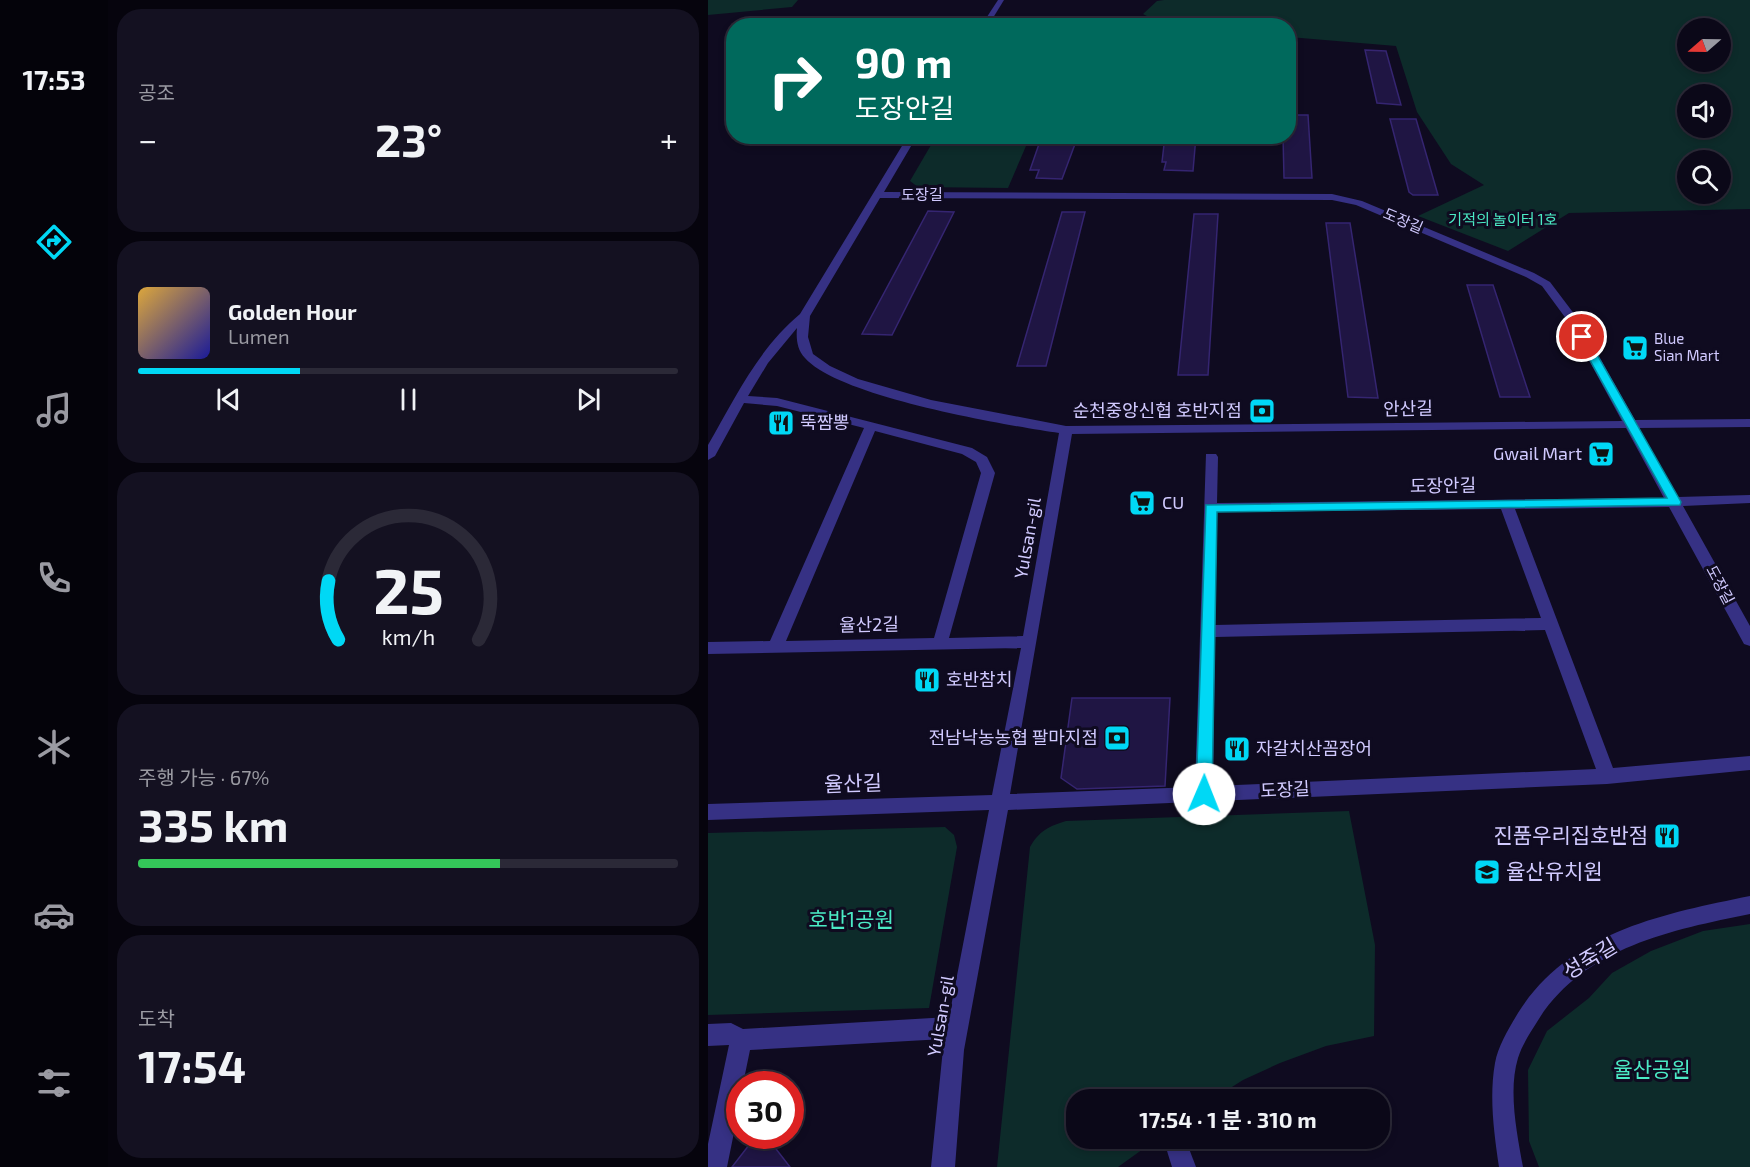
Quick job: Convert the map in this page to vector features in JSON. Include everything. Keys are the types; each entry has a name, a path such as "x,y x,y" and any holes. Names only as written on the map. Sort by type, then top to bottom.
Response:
{"street":[{"path":"989,18 1001,0"},
{"path":"708,456 782,335 804,316 908,144"},
{"name":"도장길","path":"877,195 1320,196 1350,199 1530,274 1546,284 1572,318 1750,640"},
{"path":"804,316 803,344 806,352 830,373 991,418 1066,430"},
{"path":"742,399 777,402 967,451 982,460 988,473 940,643"},
{"name":"안산길","path":"1066,430 1750,423"},
{"path":"776,646 871,426"},
{"name":"Yulsan-gil","path":"943,1167 945,1117 958,1027 1030,642 1066,430"},
{"path":"1204,794 1211,457"},
{"path":"1675,502 1750,498"},
{"name":"도장안길","path":"1211,508 1675,502"},
{"path":"1506,504 1607,776"},
{"path":"1208,631 1550,624"},
{"name":"율산2길","path":"708,648 1030,642"},
{"name":"도장길","path":"1000,802 1607,776 1750,763"},
{"name":"율산길","path":"708,812 1000,802"},
{"name":"성죽길","path":"1511,1167 1504,1087 1507,1059 1526,1019 1552,983 1570,966 1626,937 1694,916 1750,905"},
{"path":"708,1035 731,1035 741,1040 958,1027"},
{"path":"715,1167 741,1040"},
{"path":"1177,1149 1184,1167"}],"green space":[{"path":"708,0 798,0 792,7 708,15"},
{"name":"기적의 놀이터 1호","path":"1164,0 1750,0 1750,209 1569,213 1508,251 1418,216 1484,185 1451,164 1417,112 1396,46 1296,38 1296,18 1151,18 1143,14 1157,1"},
{"path":"931,145 1026,146 1008,188 918,187 910,181"},
{"path":"1349,811 1375,945 1374,1036 1326,1046 1280,1063 1229,1089 1066,1089 1066,1149 1143,1149 1118,1167 997,1167 1030,847 1041,833 1066,821"},
{"name":"호반1공원","path":"945,827 954,835 957,847 929,1008 708,1015 708,833"},
{"name":"율산공원","path":"1750,924 1750,1167 1539,1167 1529,1141 1528,1070 1547,1031 1589,998 1612,973 1651,951 1703,931"}],"building":[{"path":"1365,50 1386,51 1401,105 1377,103"},
{"path":"1296,115 1308,115 1312,178 1284,178 1283,144 1296,144"},
{"path":"1390,119 1416,119 1438,195 1413,195 1409,192"},
{"path":"1039,144 1075,144 1062,179 1036,178 1039,170 1030,170"},
{"path":"1164,144 1195,144 1193,171 1164,170 1166,162 1162,162"},
{"path":"928,211 954,212 892,335 862,334"},
{"path":"1062,212 1085,212 1046,366 1017,366"},
{"path":"1194,214 1218,214 1208,375 1178,375"},
{"path":"1326,223 1350,223 1378,398 1348,397"},
{"path":"1467,285 1493,285 1530,397 1500,397"},
{"name":"전남낙농농협 팔마지점","path":"1072,698 1170,698 1165,786 1077,789 1061,778"},
{"path":"746,1149 776,1149 790,1167 732,1167"}],"place":[{"name":"Blue Sian Mart","path":"1635,348"},
{"name":"순천중앙신협 호반지점","path":"1262,411"},
{"name":"뚝짬뽕","path":"781,423"},
{"name":"Gwail Mart","path":"1601,454"},
{"name":"CU","path":"1142,503"},
{"name":"호반참치","path":"927,680"},
{"name":"전남낙농농협 팔마지점","path":"1117,738"},
{"name":"자갈치산꼼장어","path":"1237,749"},
{"name":"진품우리집호반점","path":"1667,836"},
{"name":"율산유치원","path":"1487,872"}],"route":[{"path":"1204,794 1211,508 1675,502 1582,337"}]}
